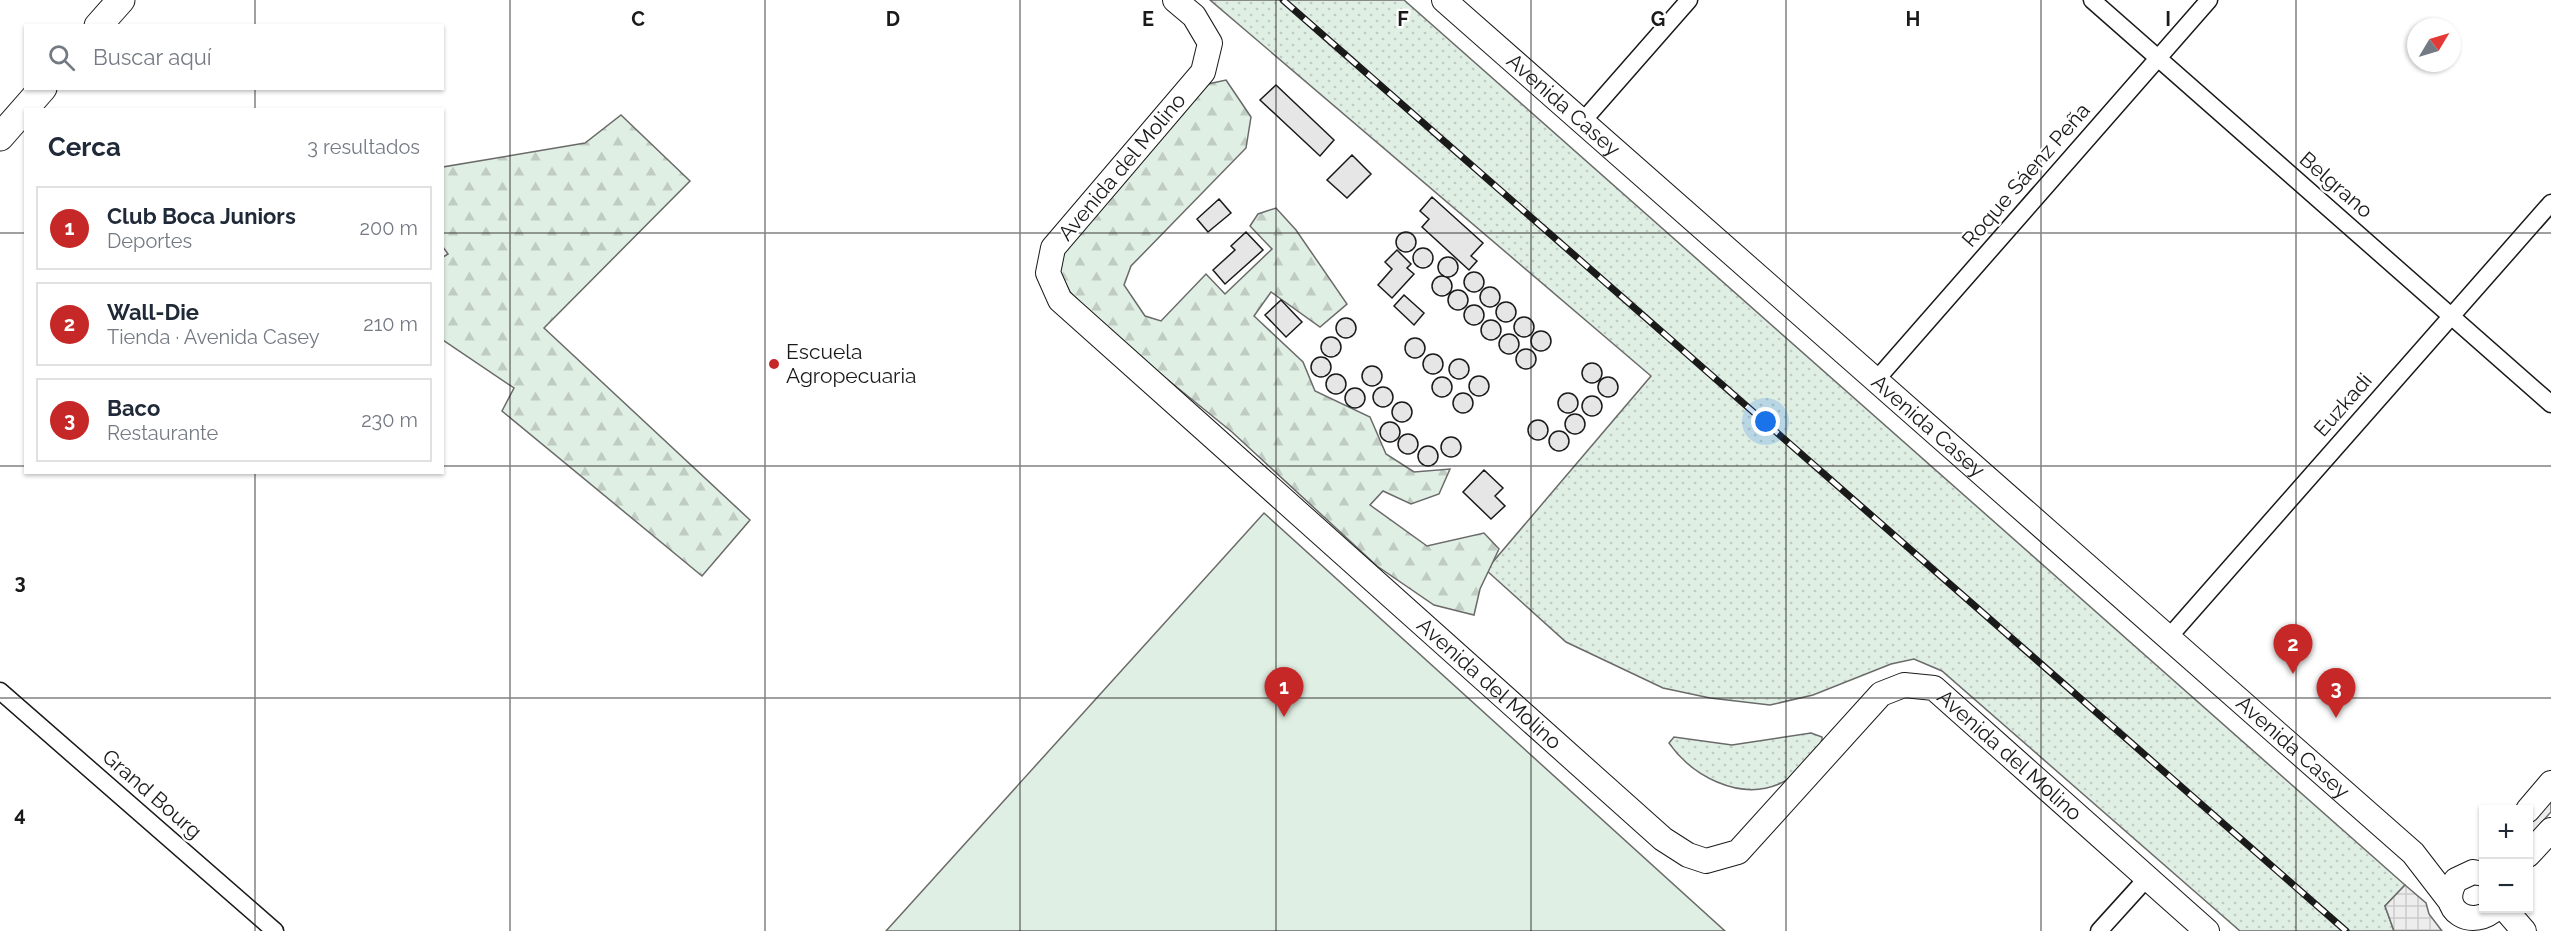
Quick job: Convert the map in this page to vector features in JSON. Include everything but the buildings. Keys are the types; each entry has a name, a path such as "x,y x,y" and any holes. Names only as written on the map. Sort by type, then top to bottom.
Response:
{"main road":[{"path":"100,24 121,0"},
{"path":"25,108 41,90"},
{"path":"0,137 24,110"}],"street":[{"name":"Avenida del Molino","path":"1175,0 1194,16 1210,43 1203,72 1053,248 1047,273 1060,300 1663,839 1688,855 1706,861 1738,852 1881,694 1904,685 1934,688 2207,931"},
{"name":"Avenida Casey","path":"1444,0 2413,853 2450,902 2457,915 2476,926"},
{"path":"1582,122 1689,0"},
{"name":"Belgrano","path":"2092,0 2551,404"},
{"name":"Roque Sáenz Peña","path":"1877,379 2209,0"},
{"name":"Euzkadi","path":"2169,637 2551,203"},
{"name":"Grand Bourg","path":"0,691 275,931"},
{"path":"2532,805 2551,783"},
{"path":"2533,850 2551,830"},
{"name":"Avenida Casey","path":"2413,853 2477,870"},
{"path":"2450,902 2449,894 2456,880 2477,870"},
{"path":"2099,931 2147,878"},
{"path":"2476,926 2492,913"},
{"path":"2508,913 2524,931"}],"green space":[{"path":"1210,0 1404,0 2405,885 2385,906 2394,931 2240,931 1942,671 1914,659 1891,664 1813,695 1770,705 1710,698 1663,688 1566,642 1486,570 1651,376"},
{"path":"1226,80 1251,117 1246,148 1131,266 1124,285 1145,316 1161,321 1206,274 1225,294 1272,249 1250,226 1258,214 1276,208 1296,230 1347,304 1320,327 1271,292 1254,316 1303,362 1315,391 1370,417 1386,454 1414,472 1450,469 1439,494 1411,504 1383,491 1370,505 1427,546 1484,533 1499,549 1480,589 1474,615 1434,605 1377,566 1232,432 1115,337 1070,292 1059,270 1066,248 1208,84"},
{"path":"621,115 690,181 544,328 750,520 702,576 502,411 514,388 444,341 444,256 448,254 444,248 444,167 585,143"},
{"path":"1264,513 1725,931 886,931"},
{"path":"1811,733 1822,737 1822,742 1807,760 1785,781 1764,788 1733,787 1703,775 1690,766 1669,743 1674,737 1732,745"}],"shaded area":[{"path":"2551,793 2551,812 2533,832 2533,813"},
{"path":"2405,885 2426,903 2429,914 2442,931 2394,931 2385,906"}],"railway":[{"path":"1283,0 2346,931"}],"place":[{"name":"Escuela Agropecuaria","path":"774,364"},
{"name":"Wall-Die","path":"2293,674"},
{"name":"Club Boca Juniors","path":"1284,717"},
{"name":"Baco","path":"2336,718"}]}
